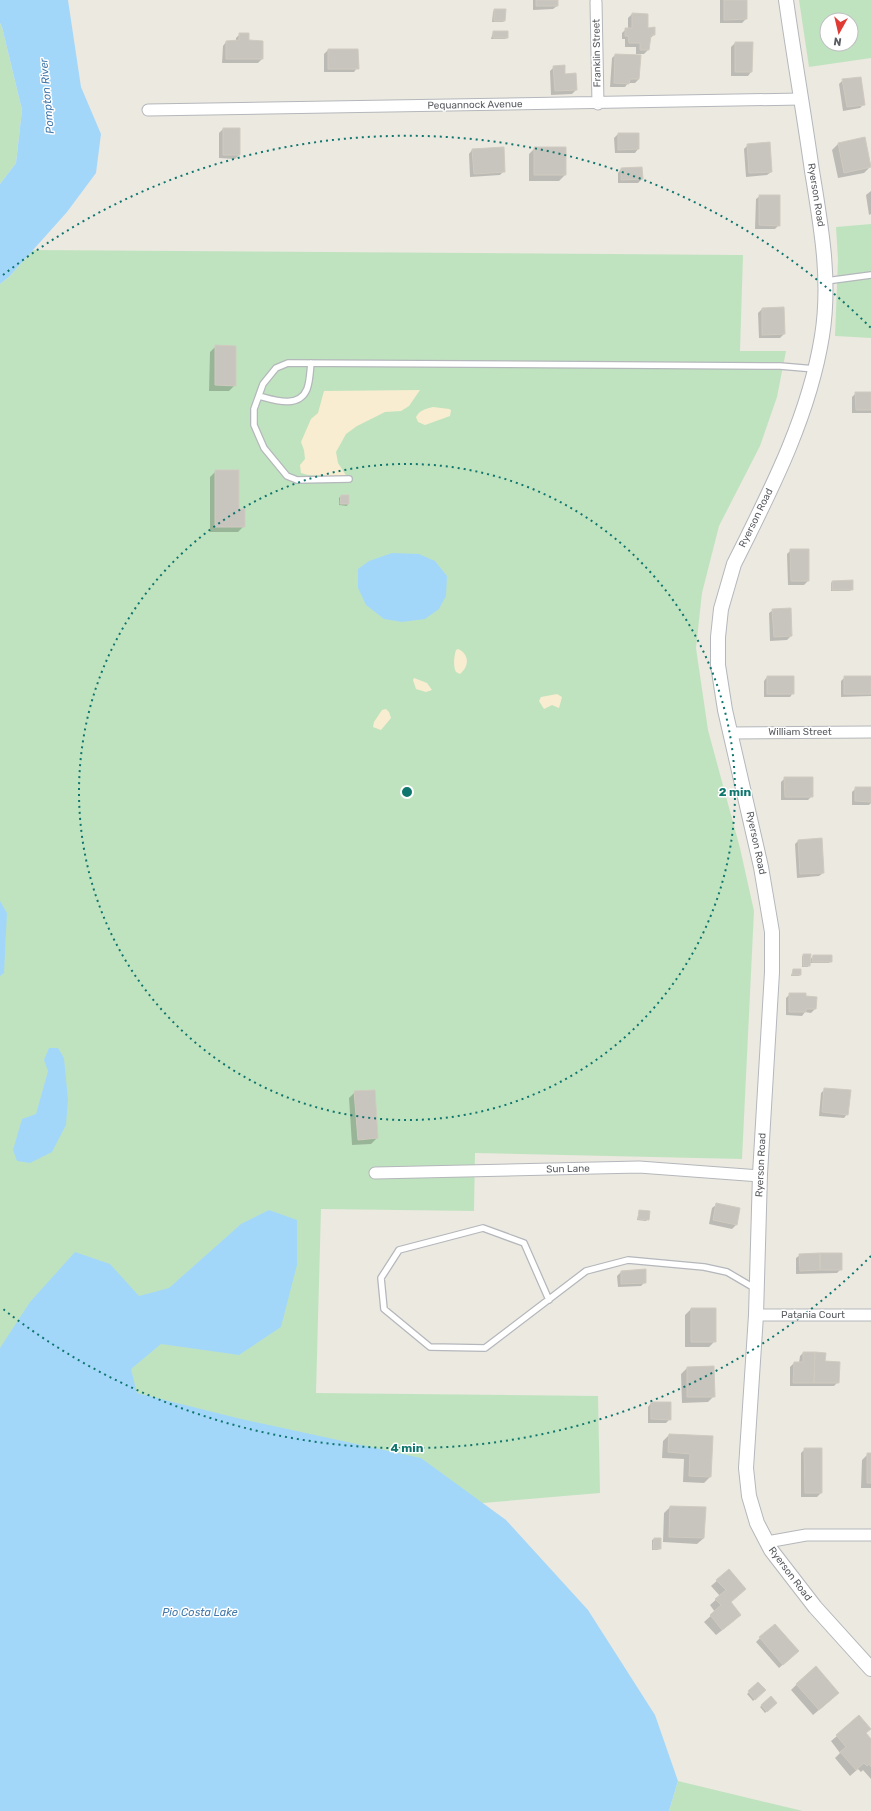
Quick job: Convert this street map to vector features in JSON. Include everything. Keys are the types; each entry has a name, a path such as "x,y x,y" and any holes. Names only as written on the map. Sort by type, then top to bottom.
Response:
{"street":[{"name":"Ryerson Road","path":"786,0 823,240 826,281 822,335 815,370 809,390 786,454 734,564 721,609 718,637 718,665 725,710 761,867 772,932 772,990 760,1176 756,1315 746,1468 749,1496 755,1517 767,1542 815,1607 871,1669"},
{"name":"Franklin Street","path":"596,2 598,104"},
{"name":"Pequannock Avenue","path":"148,110 598,104 801,99"},
{"name":"William Street","path":"730,733 871,732"},
{"name":"Sun Lane","path":"375,1172 639,1167 760,1176"},
{"name":"Patania Court","path":"756,1315 871,1315"},
{"path":"767,1542 806,1535 871,1535"}],"lane":[{"path":"826,281 871,275"},
{"path":"349,479 297,480 287,476 264,448 254,425 254,409 264,384 276,368 288,363 312,363 772,366 815,370"},
{"path":"259,396 278,402 291,402 301,398 307,389 312,363"},
{"path":"549,1300 524,1243 483,1228 399,1250 381,1278 384,1309 430,1347 485,1348 549,1300 586,1271 628,1260 710,1268 727,1272 756,1289"}],"green space":[{"path":"799,0 871,0 871,58 809,67"},
{"path":"0,23 22,110 16,163 0,184"},
{"path":"871,224 871,338 835,336 838,260 836,227"},
{"path":"33,250 743,255 740,351 786,351 777,397 760,446 719,526 702,593 696,648 708,730 740,848 754,911 742,1159 475,1153 474,1211 321,1209 316,1393 598,1396 600,1493 483,1503 0,1441 0,284 9,277"},
{"path":"678,1781 803,1811 669,1811"}],"sand":[{"path":"420,390 409,406 401,411 385,412 357,426 346,434 336,452 338,463 347,477 308,475 301,473 300,465 305,459 301,442 311,419 318,413 324,391"},
{"path":"433,407 451,410 450,416 425,425 418,422 416,417 421,411"},
{"path":"458,649 465,654 467,661 465,668 460,674 456,672 454,664 455,652"},
{"path":"414,678 427,683 432,690 426,692 416,689 413,680"},
{"path":"557,694 562,697 559,708 552,705 544,709 539,701 541,697"},
{"path":"386,709 391,718 381,730 373,727 374,722 382,710"}],"water":[{"name":"Pompton River","path":"0,0 68,0 81,87 101,134 96,173 67,212 9,277 0,284 0,184 16,163 22,110 0,23"},
{"path":"392,553 419,554 435,561 447,576 446,596 439,609 425,619 402,622 384,619 366,605 358,588 358,569 369,561"},
{"path":"0,901 7,913 4,973 0,976"},
{"path":"49,1048 58,1048 64,1058 68,1100 66,1125 52,1152 30,1163 17,1161 13,1150 22,1119 36,1114 48,1071 44,1060"},
{"name":"Pio Costa Lake","path":"269,1210 297,1220 297,1265 281,1327 239,1355 161,1344 131,1369 137,1393 237,1418 421,1458 506,1520 588,1610 655,1715 678,1781 669,1811 0,1811 0,1348 30,1302 75,1252 110,1264 139,1296 169,1288 241,1224"}],"building":[{"path":"536,0 558,0 558,6 536,6"},
{"path":"724,0 747,0 747,19 724,20"},
{"path":"494,9 506,9 505,21 494,21"},
{"path":"632,13 648,14 648,28 655,27 655,35 651,35 649,50 640,50 640,43 629,43 628,36 625,36 625,28 632,28"},
{"path":"493,31 508,31 508,38 493,38"},
{"path":"239,33 249,33 249,40 263,41 263,59 226,59 226,41 239,40"},
{"path":"735,42 753,42 752,72 735,72"},
{"path":"328,49 358,49 359,69 328,69"},
{"path":"615,54 641,55 639,79 630,79 629,84 614,83"},
{"path":"565,65 565,74 576,73 577,90 555,91 553,66"},
{"path":"861,77 865,105 847,107 842,79"},
{"path":"223,128 240,128 240,155 223,155"},
{"path":"618,133 639,133 639,149 618,150"},
{"path":"865,137 871,167 844,173 838,143"},
{"path":"770,142 772,172 749,173 747,144"},
{"path":"504,147 505,172 474,174 472,149"},
{"path":"534,147 566,147 566,175 534,175"},
{"path":"642,167 643,179 621,180 621,168"},
{"path":"759,195 780,195 780,226 759,225"},
{"path":"784,307 785,334 762,335 762,308"},
{"path":"215,345 236,346 236,386 215,385"},
{"path":"855,392 871,392 871,410 856,410"},
{"path":"215,470 239,470 239,509 245,509 245,527 215,527"},
{"path":"341,495 349,495 349,504 340,504"},
{"path":"790,549 809,549 809,581 791,581"},
{"path":"853,580 853,590 832,590 832,581"},
{"path":"791,608 792,636 774,637 772,609"},
{"path":"767,676 794,676 794,694 767,694"},
{"path":"844,676 871,676 871,694 844,694"},
{"path":"784,777 813,777 813,797 785,797"},
{"path":"855,787 871,787 871,802 855,801"},
{"path":"822,838 824,873 800,874 798,840"},
{"path":"803,954 811,954 810,966 803,966"},
{"path":"813,955 832,955 832,962 812,962"},
{"path":"793,969 801,969 801,975 792,975"},
{"path":"789,993 806,993 806,996 817,997 816,1009 806,1009 806,1012 789,1012"},
{"path":"824,1088 851,1090 848,1115 822,1112"},
{"path":"375,1090 378,1138 358,1140 354,1091"},
{"path":"716,1203 740,1208 737,1225 713,1220"},
{"path":"639,1210 650,1211 649,1220 638,1219"},
{"path":"820,1253 842,1253 842,1270 820,1270"},
{"path":"820,1253 820,1270 800,1271 799,1254"},
{"path":"646,1269 646,1283 621,1284 621,1271"},
{"path":"691,1308 716,1308 716,1342 691,1342"},
{"path":"803,1352 815,1352 814,1383 793,1383 794,1362 803,1362"},
{"path":"815,1352 826,1353 825,1361 840,1362 839,1383 814,1383"},
{"path":"714,1366 715,1397 687,1397 687,1367"},
{"path":"651,1402 671,1402 671,1420 651,1419"},
{"path":"669,1434 713,1436 711,1477 689,1476 690,1454 668,1452"},
{"path":"804,1448 822,1448 822,1493 805,1493"},
{"path":"867,1453 871,1453 871,1483 867,1483"},
{"path":"670,1506 706,1507 704,1538 669,1537"},
{"path":"654,1538 661,1538 661,1549 653,1549"},
{"path":"729,1569 746,1589 731,1602 741,1615 722,1630 710,1615 721,1605 715,1599 726,1590 716,1580"},
{"path":"775,1624 799,1651 783,1665 759,1637"},
{"path":"816,1666 839,1693 819,1710 796,1684"},
{"path":"758,1682 766,1690 755,1700 748,1691"},
{"path":"771,1696 777,1703 767,1712 761,1705"},
{"path":"859,1715 871,1729 866,1733 871,1739 871,1767 869,1764 867,1766 864,1763 856,1770 840,1752 846,1747 836,1735"}]}
